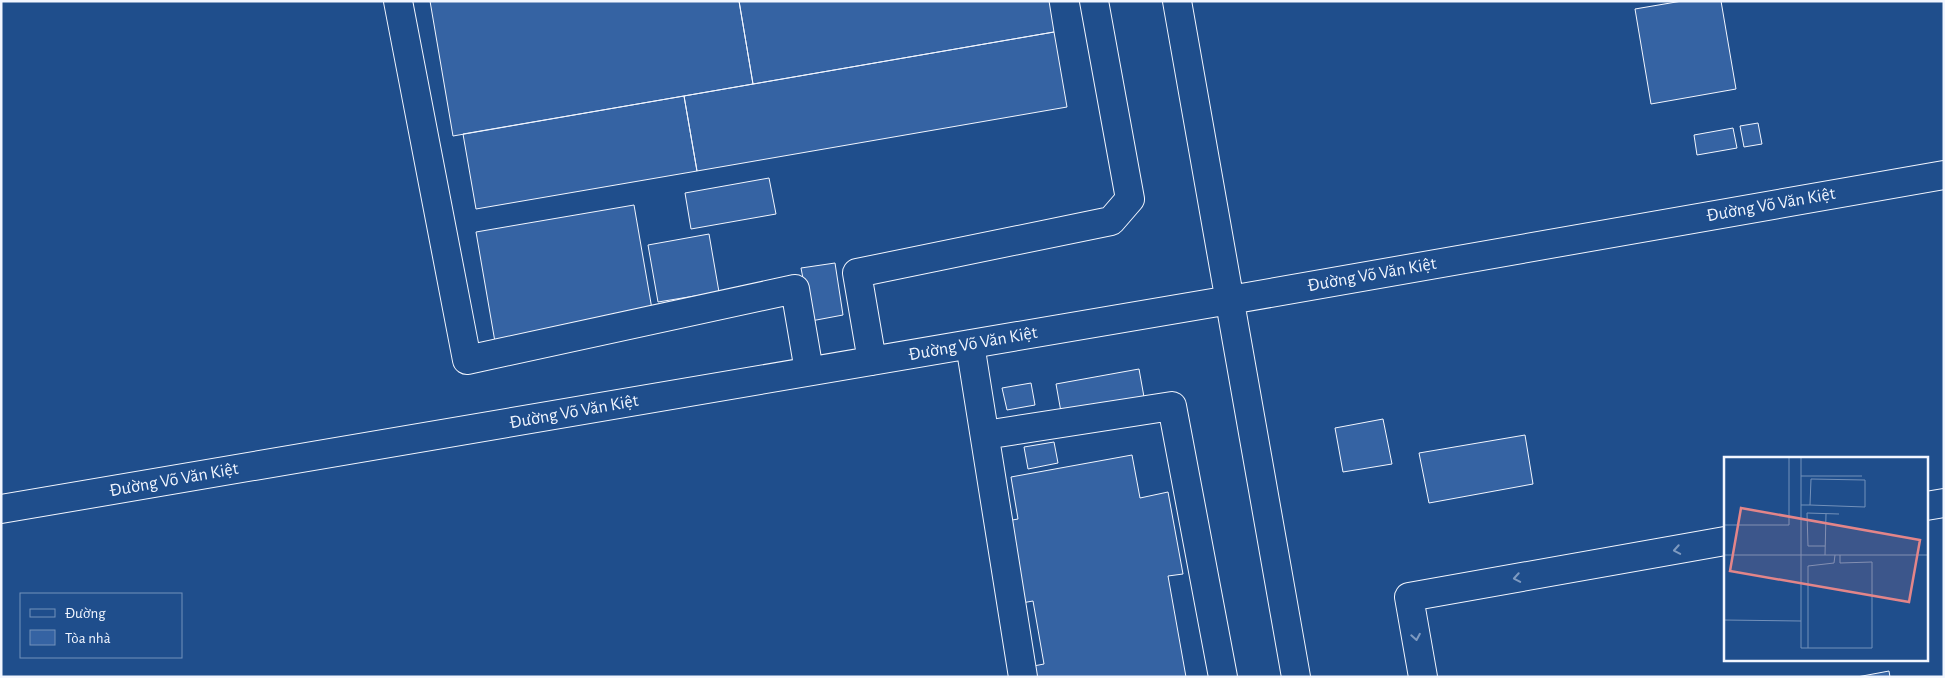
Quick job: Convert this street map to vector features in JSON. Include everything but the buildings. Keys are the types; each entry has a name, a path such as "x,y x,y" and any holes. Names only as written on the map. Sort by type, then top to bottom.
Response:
{"street":[{"path":"398,1 467,360 795,288 810,371"},
{"path":"872,361 857,273 1111,220 1130,199 1094,1"},
{"path":"1177,1 1296,677"},
{"name":"Đường Võ Văn Kiệt","path":"1,509 1230,300 1944,175"},
{"path":"970,344 1023,677"},
{"path":"985,435 1172,406 1223,677"},
{"path":"1928,506 1944,503"},
{"path":"1423,677 1409,597 1724,541"}]}
